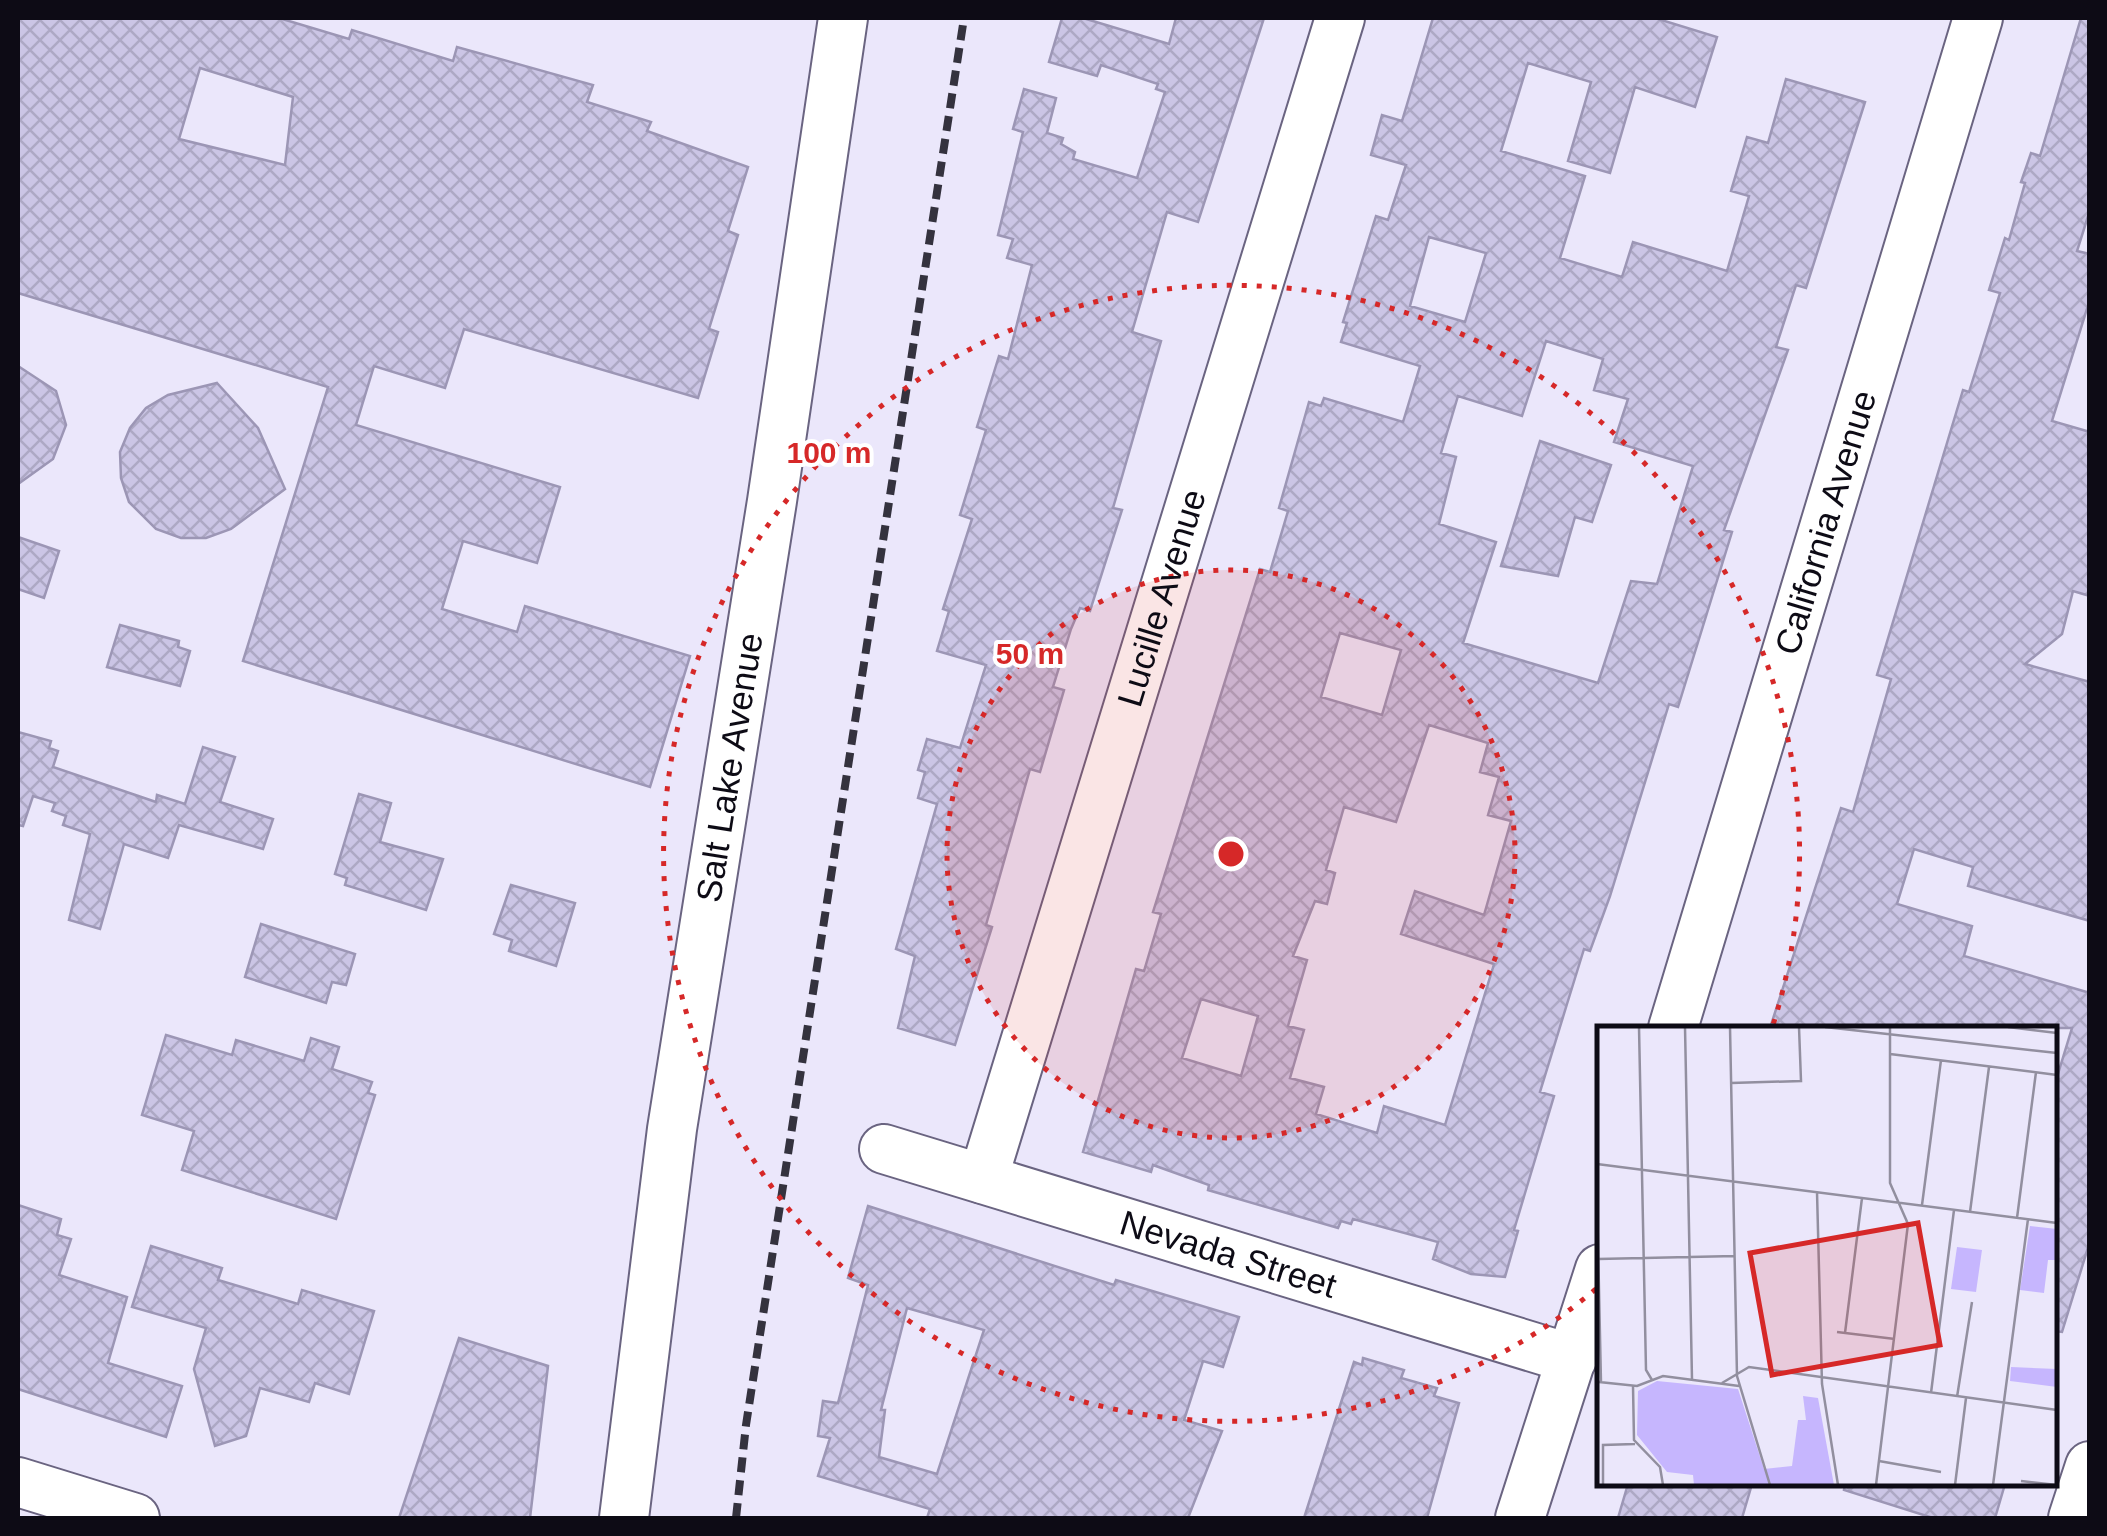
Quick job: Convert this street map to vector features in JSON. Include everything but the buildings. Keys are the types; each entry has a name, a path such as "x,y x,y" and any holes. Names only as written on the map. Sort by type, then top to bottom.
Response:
{"street":[{"name":"Salt Lake Avenue","path":"624,1518 672,1130 843,18"},
{"name":"Lucille Avenue","path":"983,1178 1340,18"},
{"name":"California Avenue","path":"1673,1026 1978,18"},
{"name":"Nevada Street","path":"884,1149 1572,1358"},
{"path":"1520,1518 1597,1279"},
{"path":"2073,1518 2090,1466"},
{"path":"18,1482 135,1518"}],"railway":[{"path":"736,1518 746,1425 964,18"}]}
